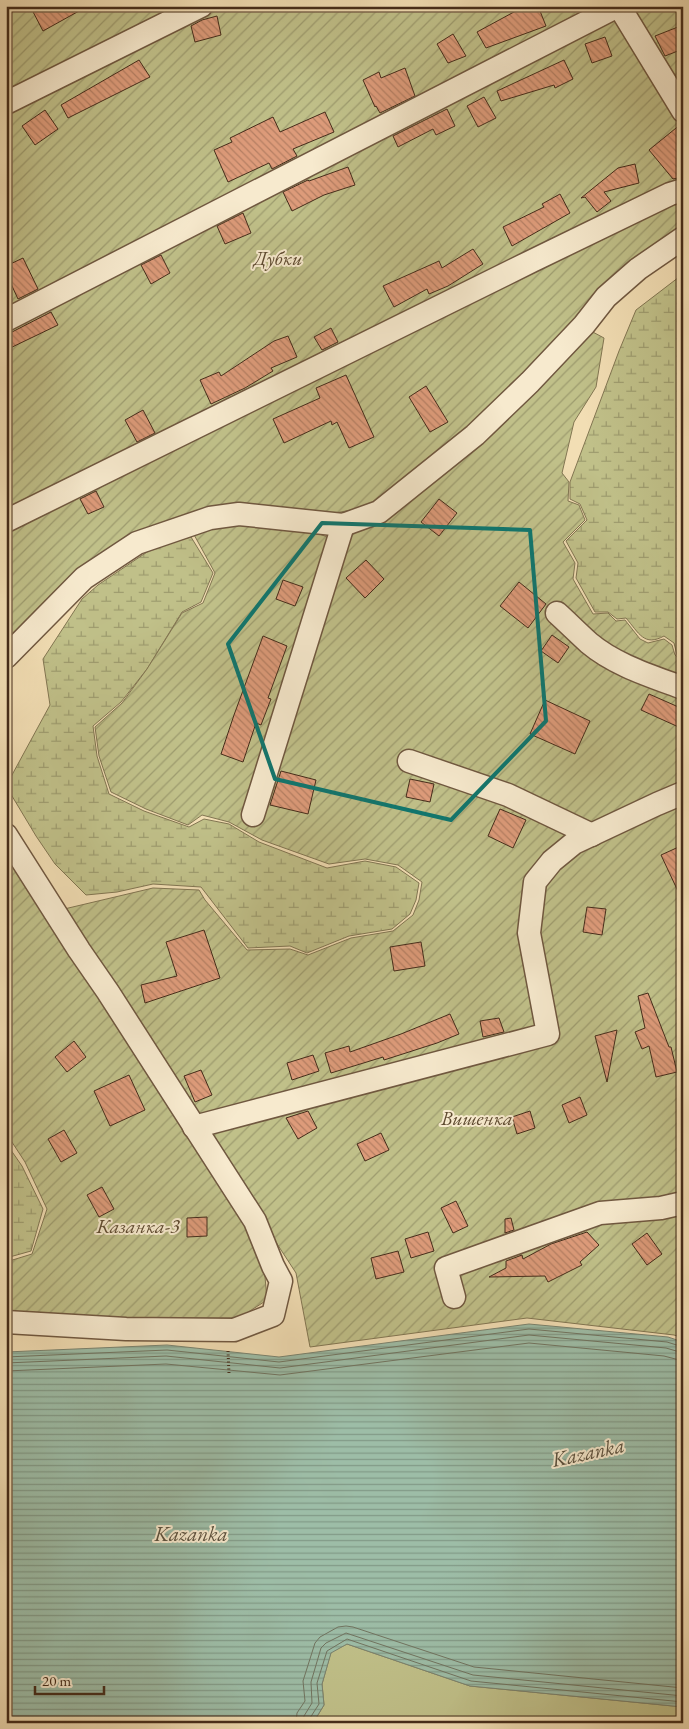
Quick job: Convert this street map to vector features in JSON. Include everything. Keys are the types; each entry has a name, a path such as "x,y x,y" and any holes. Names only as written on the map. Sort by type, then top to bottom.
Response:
{"lane":[{"path":"6,103 201,6"},
{"path":"6,320 618,6 683,111"},
{"path":"6,521 540,257 670,194 683,190"},
{"path":"6,657 84,578 137,543 210,518 239,514 343,525 379,512 475,435 530,382 584,325 606,297 638,269 683,238"},
{"path":"253,815 343,525"},
{"path":"558,613 590,643 614,659 650,676 683,688"},
{"path":"409,761 508,795 592,835"},
{"path":"194,1127 548,1034 529,933 535,882 552,860 574,844 683,793"},
{"path":"6,834 79,950 256,1221 273,1266 281,1281 274,1315 234,1330 126,1329 6,1322"},
{"path":"454,1297 446,1268 600,1213 662,1208 683,1203"}],"path":[{"path":"228,1345 229,1374"}],"highlighted area":[{"path":"322,523 530,530 546,721 451,820 275,779 228,644"}],"green space":[{"name":"Дубки","path":"6,6 683,6 683,229 525,378 378,505 335,513 140,534 6,642"},
{"path":"683,274 683,471 680,472 683,479 683,659 677,655 674,643 664,636 657,639 647,639 638,633 626,618 617,619 608,612 595,612 576,578 578,563 566,541 587,520 580,504 570,499 570,482 636,310"},
{"name":"Вишенка","path":"589,330 604,338 596,387 574,422 562,473 569,482 568,501 579,505 585,520 563,542 575,563 573,579 593,614 608,613 616,621 625,620 640,639 648,643 664,639 672,645 675,655 683,661 683,1338 674,1335 527,1318 310,1347 296,1273 60,910 153,888 199,890 205,900 247,950 290,949 308,955 351,938 393,931 413,915 419,900 422,882 398,865 365,859 329,864 262,840 229,822 202,815 188,825 146,809 111,792 99,756 95,727 122,703 147,669 182,613 203,603 215,573 192,531 242,525 297,525 327,537 357,532 480,442"},
{"path":"191,537 213,573 201,602 182,612 147,669 121,702 93,726 97,756 109,794 144,811 189,827 204,819 229,824 259,842 327,868 365,861 396,867 419,883 416,900 410,914 392,929 349,936 307,953 290,946 248,948 201,887 153,884 117,892 86,895 55,864 6,786 50,705 43,659 82,599 98,585 156,546"},
{"name":"Казанка-3","path":"6,847 248,1225 264,1265 267,1300 239,1318 83,1318 6,1315 6,1262 32,1254 47,1209 25,1162 6,1133"},
{"path":"6,1143 22,1166 43,1209 31,1251 6,1258"},
{"path":"347,1644 470,1686 683,1707 683,1723 313,1723 324,1705 322,1684 331,1652"}],"water":[{"name":"Kazanka","path":"529,1324 668,1337 683,1342 683,1707 470,1686 347,1644 331,1653 322,1684 324,1705 313,1723 6,1723 6,1352 167,1345 279,1357"}],"building":[{"path":"30,6 88,6 43,31"},
{"path":"525,6 538,6 546,26 486,48 477,32"},
{"path":"217,16 221,35 195,42 191,26 202,20"},
{"path":"683,25 683,49 665,56 655,36"},
{"path":"453,34 466,56 448,63 437,44"},
{"path":"605,37 612,56 592,63 585,44"},
{"path":"139,60 150,77 68,118 61,105"},
{"path":"564,60 573,79 555,88 554,85 501,101 497,91"},
{"path":"405,68 415,96 380,113 375,107 363,80 379,72 381,78"},
{"path":"484,97 496,118 478,127 467,106"},
{"path":"447,109 455,126 436,135 433,129 398,147 393,136"},
{"path":"45,110 58,129 35,145 22,126"},
{"path":"325,112 334,132 293,149 297,156 272,169 269,163 228,182 214,150 232,142 230,138 273,117 280,132"},
{"path":"683,124 683,177 673,179 649,150"},
{"path":"635,164 639,183 604,192 611,201 597,212 585,197 581,198 618,168"},
{"path":"348,167 355,185 324,195 292,211 283,192 308,180"},
{"path":"560,194 570,213 512,246 503,227 544,207 542,204"},
{"path":"243,213 251,233 225,244 217,226"},
{"path":"473,249 483,264 448,286 429,294 427,289 394,307 383,286 439,261 442,268"},
{"path":"161,255 170,273 151,284 141,265"},
{"path":"23,258 38,289 18,299 6,273 6,266"},
{"path":"51,312 58,325 6,350 6,333 12,332"},
{"path":"331,328 338,342 322,350 314,337"},
{"path":"288,336 297,357 271,368 273,371 245,388 211,404 200,380 219,372 221,376 274,341"},
{"path":"346,375 374,437 349,448 337,422 332,425 331,421 284,443 273,419 320,398 316,388"},
{"path":"426,386 448,422 430,432 409,397"},
{"path":"143,410 155,433 137,442 125,420"},
{"path":"96,491 104,507 88,514 80,499"},
{"path":"439,499 457,513 439,536 421,522"},
{"path":"366,560 384,579 365,598 346,578"},
{"path":"283,580 303,587 295,606 276,599"},
{"path":"519,582 546,604 528,628 500,606"},
{"path":"552,635 569,647 558,663 541,651"},
{"path":"263,636 287,646 268,698 271,699 261,725 256,723 243,762 221,754"},
{"path":"649,694 683,709 683,729 641,710"},
{"path":"545,700 590,721 575,754 530,734"},
{"path":"281,771 316,780 308,814 270,805"},
{"path":"410,779 434,784 430,802 406,797"},
{"path":"500,809 526,820 513,848 488,836"},
{"path":"683,845 683,902 661,855"},
{"path":"587,907 606,909 602,935 583,932"},
{"path":"204,930 220,978 145,1003 141,985 177,976 166,942"},
{"path":"421,942 425,966 394,971 390,947"},
{"path":"648,993 669,1047 671,1047 677,1072 656,1077 649,1046 642,1049 635,1032 645,1028 638,996"},
{"path":"450,1014 459,1034 384,1060 383,1057 331,1073 325,1053 349,1046 350,1052"},
{"path":"499,1018 504,1032 483,1037 480,1021"},
{"path":"617,1030 607,1082 595,1036"},
{"path":"74,1041 86,1057 67,1072 55,1057"},
{"path":"313,1055 319,1071 292,1080 287,1063"},
{"path":"201,1070 212,1095 195,1102 184,1076"},
{"path":"129,1075 145,1110 110,1126 94,1091"},
{"path":"580,1097 587,1115 569,1123 562,1105"},
{"path":"308,1111 317,1128 298,1139 286,1118"},
{"path":"530,1111 535,1128 517,1134 512,1117"},
{"path":"64,1130 77,1153 61,1162 48,1139"},
{"path":"381,1133 389,1150 365,1161 357,1144"},
{"path":"102,1187 114,1209 99,1217 87,1195"},
{"path":"456,1201 468,1226 453,1233 441,1208"},
{"path":"207,1217 207,1236 187,1237 187,1218"},
{"path":"511,1218 514,1230 505,1233 505,1219"},
{"path":"428,1232 434,1251 411,1258 405,1239"},
{"path":"587,1232 599,1245 580,1262 582,1265 548,1282 545,1276 489,1277 506,1268 506,1261 522,1255 523,1259 551,1244"},
{"path":"647,1233 662,1254 647,1265 632,1244"},
{"path":"398,1251 404,1272 376,1279 371,1258"}]}
